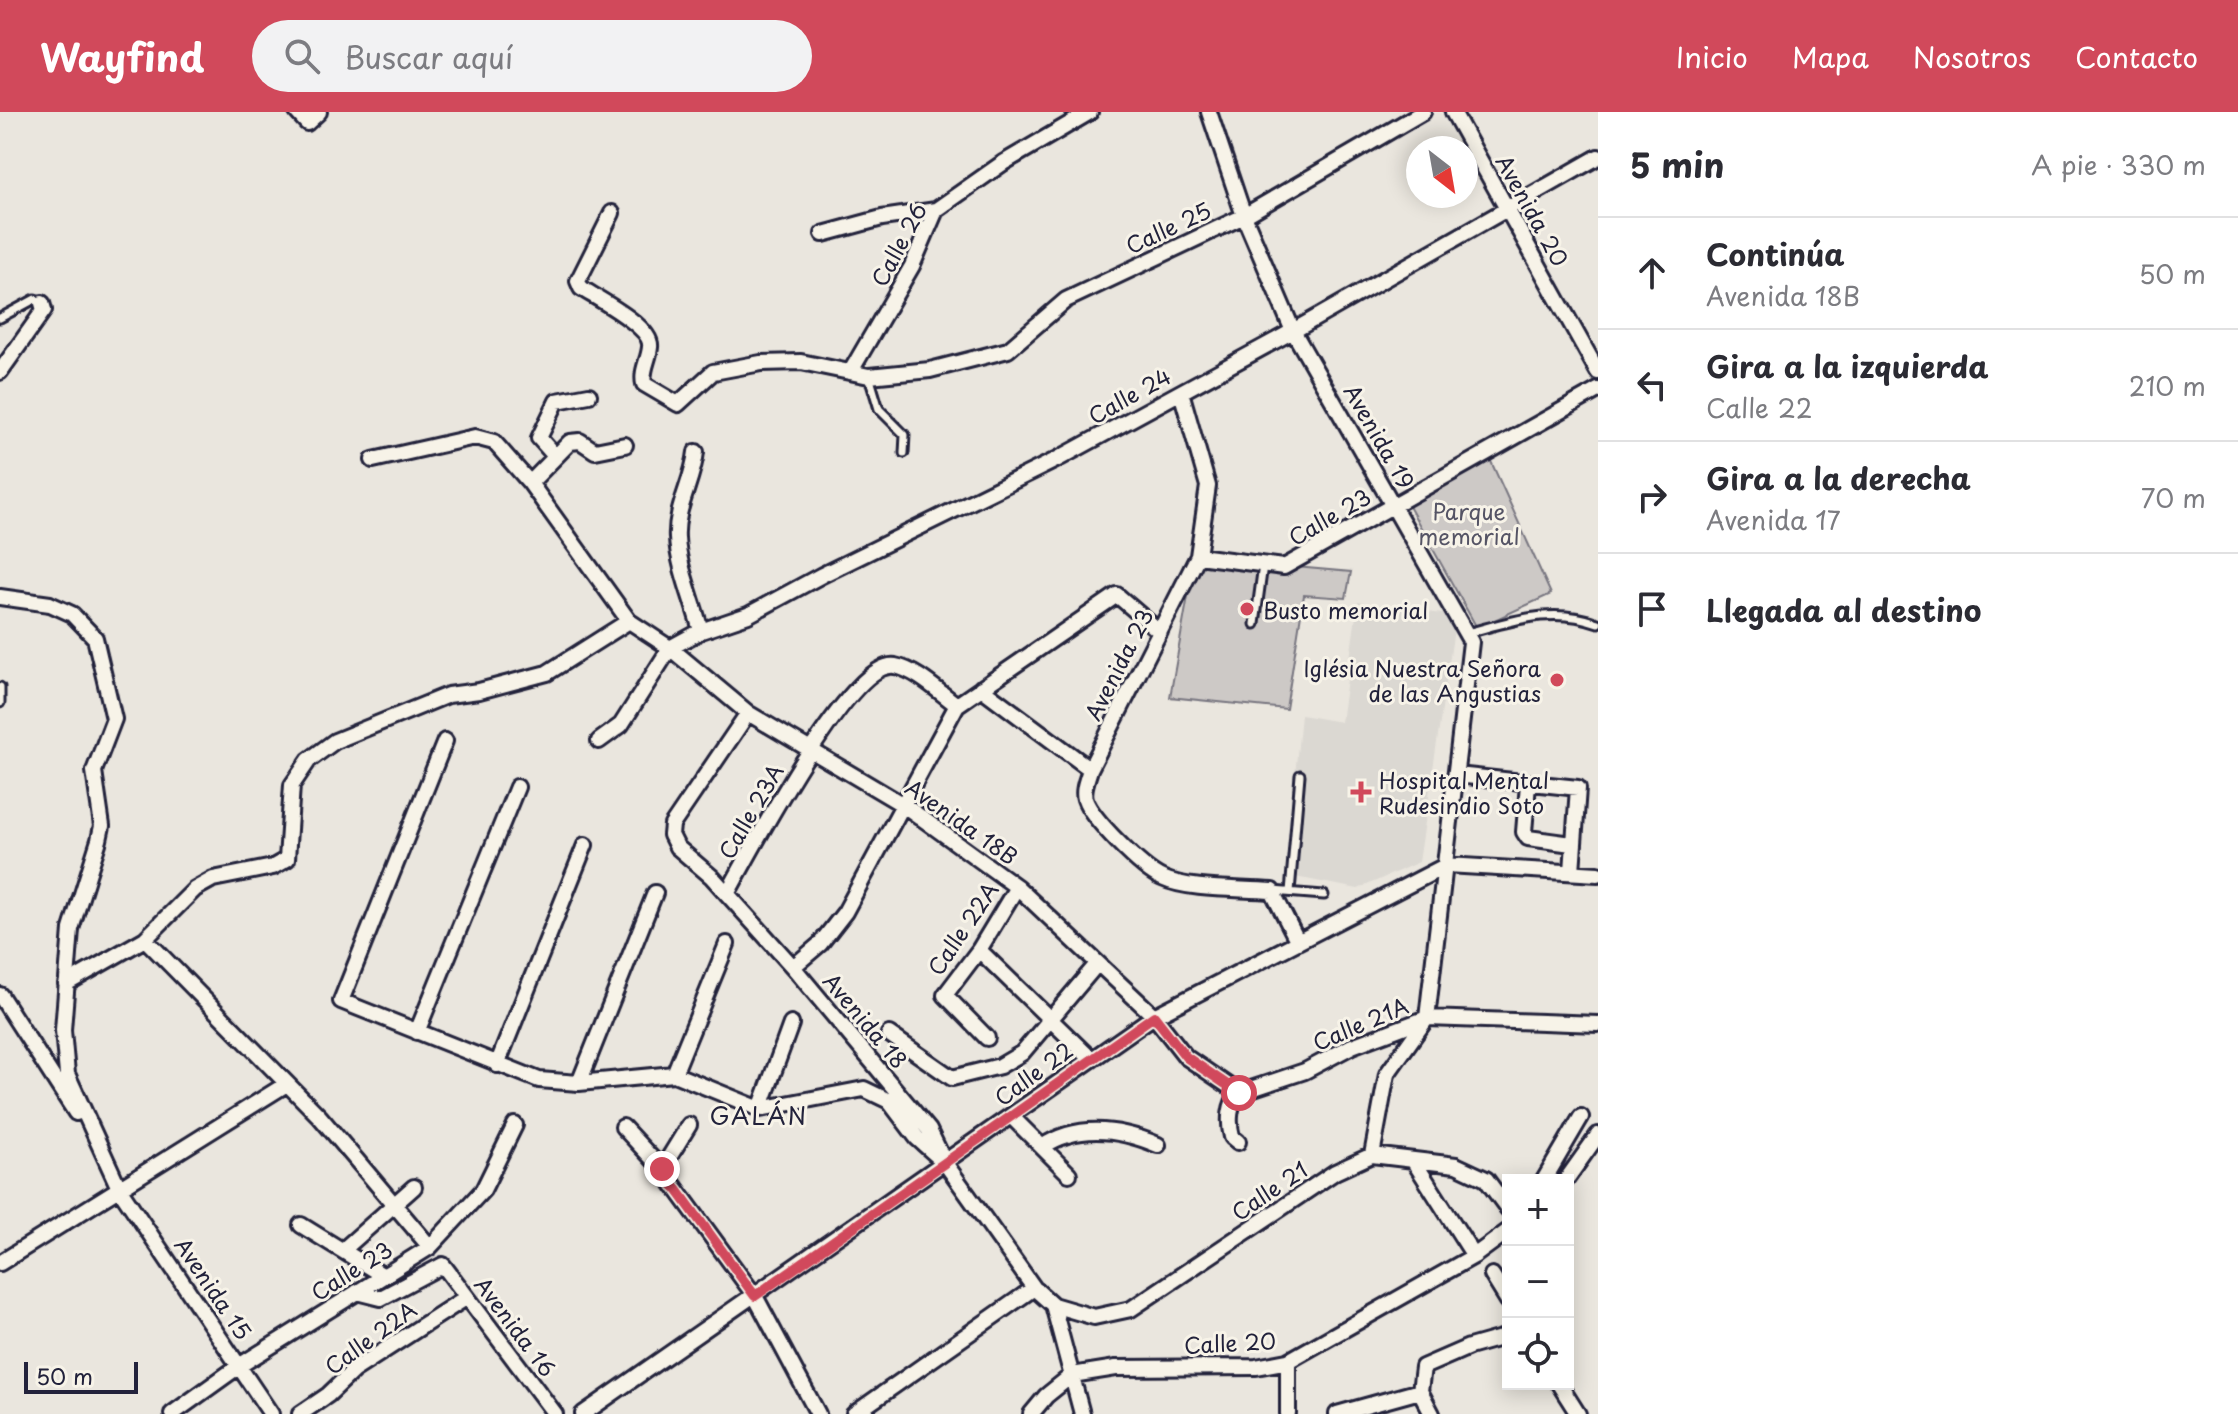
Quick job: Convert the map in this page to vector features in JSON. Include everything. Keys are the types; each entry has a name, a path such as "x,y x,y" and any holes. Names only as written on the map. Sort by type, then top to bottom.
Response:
{"street":[{"path":"297,112 307,123 319,112"},
{"name":"Calle 26","path":"851,371 912,266 936,210 1003,163 1090,112"},
{"name":"Avenida 19","path":"1209,112 1244,216 1293,331 1471,642 1427,1018 1387,1074 1372,1155"},
{"name":"Calle 25","path":"869,376 930,370 1008,350 1066,300 1244,216 1423,112"},
{"name":"Avenida 20","path":"1453,112 1598,372"},
{"name":"Calle 24","path":"670,648 701,631 748,615 822,575 1056,460 1293,331 1598,157"},
{"path":"823,234 882,218 936,210"},
{"path":"612,213 578,281 581,288 646,331 651,345 642,376 644,384 678,404 713,372 761,363 801,362 869,376"},
{"path":"0,372 44,310 42,303"},
{"name":"Calle 23","path":"1198,556 1284,567 1598,390"},
{"name":"Avenida 23","path":"1181,392 1208,486 1198,556 1090,769 1084,794 1090,811 1146,868 1162,878 1272,891"},
{"path":"554,455 539,438 547,417 557,401 589,395"},
{"path":"66,984 145,939 195,889 213,879 273,867 287,859 292,785 309,760 335,741 448,695 479,691 547,673 629,621 530,483 488,438 475,437 373,460"},
{"path":"530,483 570,442 580,441 595,451 625,445"},
{"path":"696,452 694,474 683,496 676,539 701,631"},
{"path":"793,967 820,944 845,912 957,705 1117,595 1160,632"},
{"path":"0,597 50,604 72,614 95,638 114,719 94,771 102,826 71,929 63,1030 67,1074 98,1147"},
{"name":"Avenida 18B","path":"629,621 670,648 748,713 905,806 1017,887 1154,1016 1186,1057 1239,1093"},
{"path":"599,741 621,725 670,648"},
{"path":"810,750 866,678 884,667 896,666 916,676 957,705"},
{"path":"981,688 1090,769"},
{"name":"Avenida 18","path":"748,713 672,825 671,835 677,847 727,894 793,967 929,1130 945,1163 1034,1288 1053,1305"},
{"path":"445,741 341,1001 539,1080 579,1083 674,1074 760,1109 864,1089 889,1101 917,1138 945,1163"},
{"name":"Calle 23A","path":"727,894 810,750"},
{"path":"1457,775 1578,788 1572,871"},
{"path":"1528,784 1524,832 1528,838 1572,844"},
{"path":"417,1032 517,787"},
{"path":"497,1065 585,845"},
{"path":"1447,865 1598,874"},
{"name":"Calle 22","path":"583,1414 1154,1016 1447,865"},
{"name":"Calle 22A","path":"987,1038 945,995 979,950 1017,887"},
{"path":"1272,891 1298,942"},
{"path":"579,1083 655,893"},
{"path":"145,939 285,1085 320,1117 430,1247"},
{"path":"674,1074 727,944"},
{"path":"979,950 1090,1058"},
{"name":"Calle 22","path":"889,1034 952,1078 1000,1066 1022,1053 1049,1017 1097,964"},
{"path":"0,995 98,1147"},
{"name":"Calle 21A","path":"1239,1093 1305,1071 1352,1046 1427,1018 1598,1024"},
{"path":"760,1109 791,1024"},
{"path":"0,1263 285,1085"},
{"path":"1238,1142 1232,1137 1230,1128 1232,1101 1239,1093"},
{"path":"1011,1116 1069,1174"},
{"path":"1548,1174 1581,1117"},
{"name":"Calle 23","path":"172,1414 239,1366 430,1247 483,1190 515,1125"},
{"path":"662,1169 689,1125"},
{"path":"623,1127 662,1169 755,1296 818,1414"},
{"path":"1042,1147 1059,1136 1074,1132 1126,1132 1158,1145"},
{"path":"1570,1174 1598,1135"},
{"name":"Avenida 15","path":"98,1147 119,1188 271,1414"},
{"path":"1372,1155 1456,1165 1486,1179 1502,1201"},
{"name":"Calle 21","path":"1053,1305 1094,1317 1131,1309 1335,1172 1372,1155"},
{"path":"1413,1160 1474,1256"},
{"path":"343,1250 414,1187"},
{"path":"301,1225 382,1275"},
{"name":"Calle 20","path":"1072,1375 1116,1368 1256,1367 1288,1361 1474,1256 1502,1235"},
{"name":"Avenida 16","path":"357,1292 381,1298 443,1265 555,1414"},
{"path":"1492,1275 1502,1291"},
{"path":"854,1414 1034,1288"},
{"name":"Calle 22A","path":"300,1414 328,1395 354,1370 467,1297"},
{"path":"1053,1305 1082,1414"},
{"path":"1432,1414 1420,1391 1423,1367 1469,1347 1502,1338"},
{"path":"1288,1361 1288,1414"},
{"path":"1031,1414 1046,1396 1072,1375"},
{"path":"1563,1390 1578,1414"},
{"path":"1337,1414 1420,1391"}],"lane":[{"path":"0,318 35,299 42,303"},
{"path":"869,376 879,409 905,435 904,453"},
{"path":"1255,624 1263,565"},
{"path":"1467,633 1542,614 1572,613 1598,623"},
{"path":"0,687 0,703"},
{"path":"1290,892 1300,775"},
{"path":"1272,891 1324,895"}],"shaded area":[{"name":"Hospital Mental Rudesindio Soto","path":"1358,602 1456,616 1419,862 1358,889 1285,875 1301,715 1341,722"}],"green space":[{"name":"Parque memorial","path":"1489,457 1551,594 1477,628 1406,501"},
{"path":"1196,551 1284,566 1351,572 1346,598 1304,595 1286,709 1170,697"}],"place":[{"name":"Busto memorial","path":"1247,609"},
{"name":"Iglésia Nuestra Señora de las Angustias","path":"1557,680"},
{"name":"Hospital Mental Rudesindio Soto","path":"1361,792"}],"district":[{"name":"GALÁN","path":"759,1115"}],"route":[{"path":"662,1169 755,1296 1154,1016 1186,1057 1239,1093"}]}
